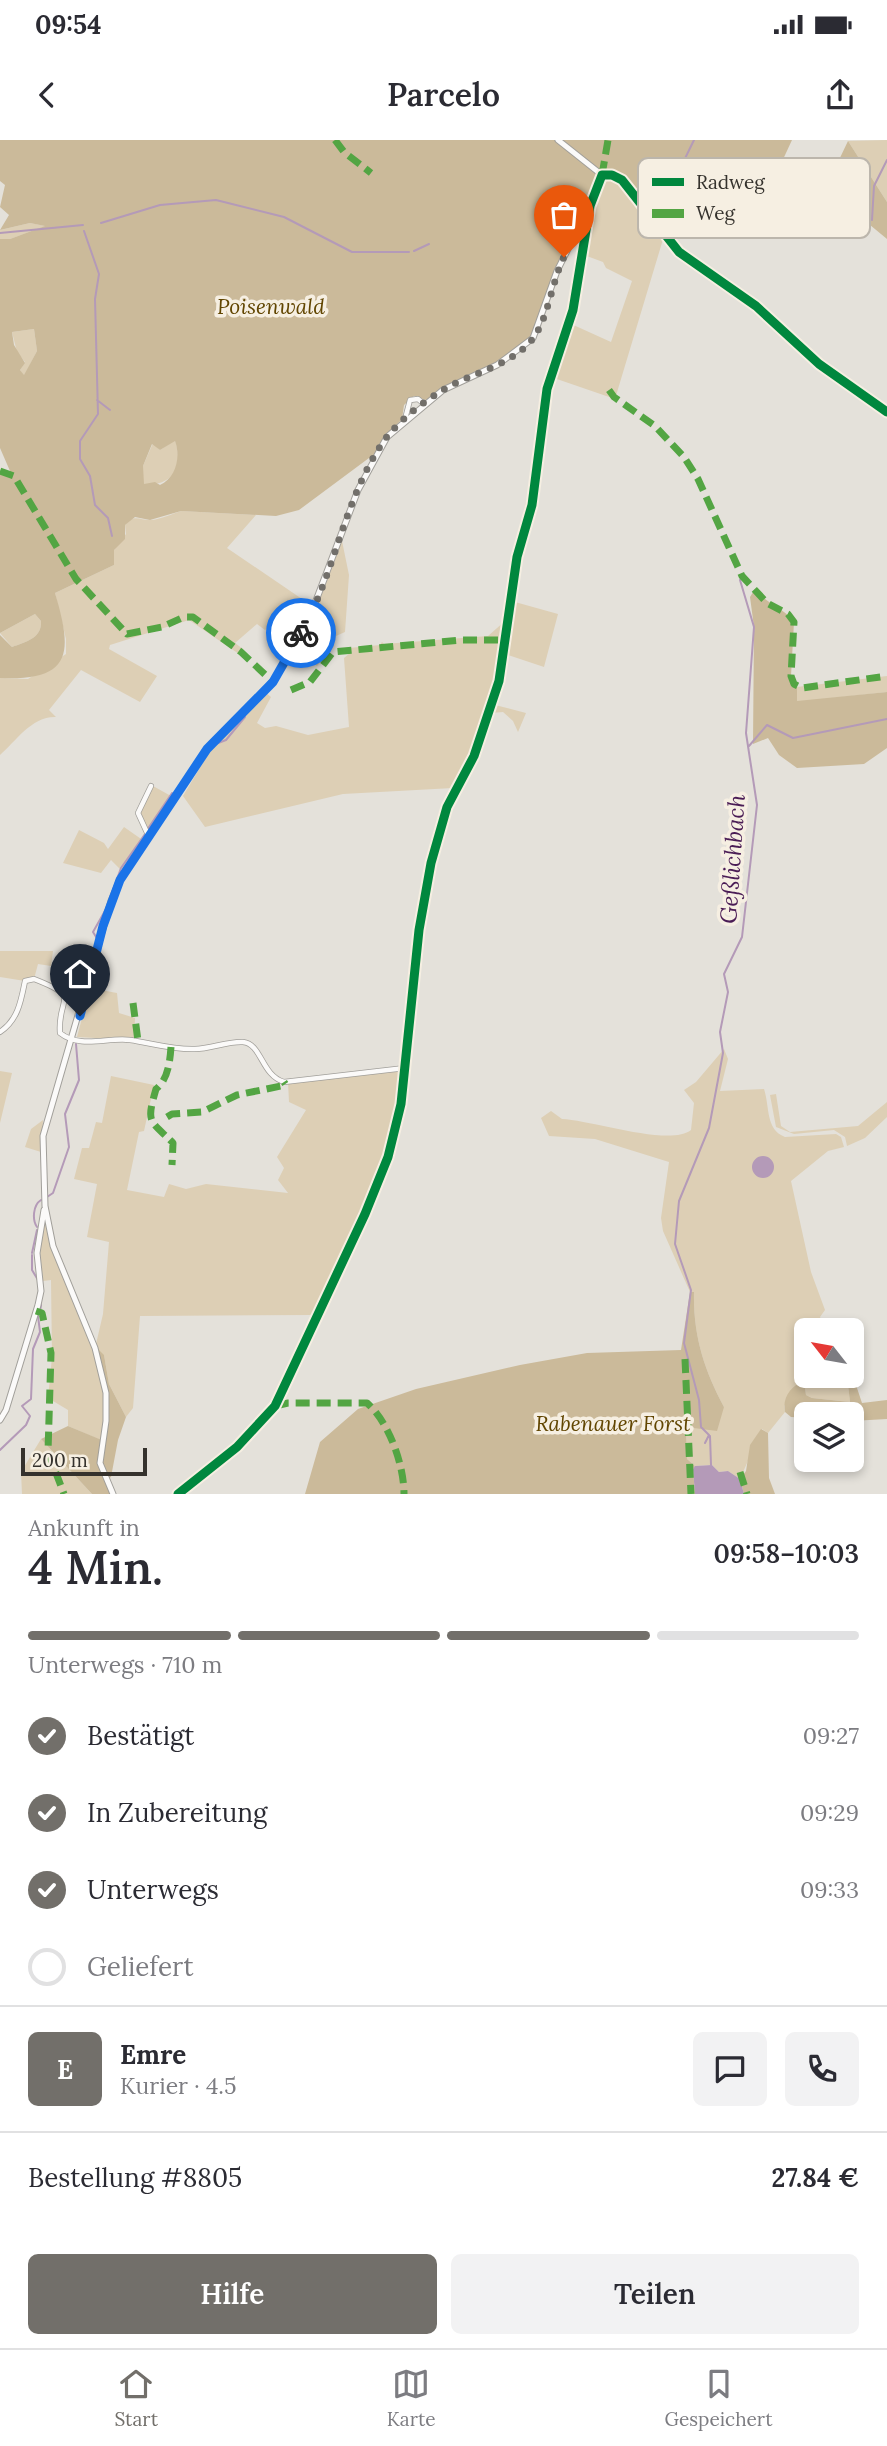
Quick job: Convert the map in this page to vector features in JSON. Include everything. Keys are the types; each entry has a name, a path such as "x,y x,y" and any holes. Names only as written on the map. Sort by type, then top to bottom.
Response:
{"street":[{"path":"558,140 602,175 612,175 622,180 638,200"},
{"path":"113,1494 100,1463 106,1421 106,1393 85,1321 56,1254 45,1206 43,1136 76,1039 111,901 120,880 207,749 273,682 309,619 363,481 387,437 405,419 443,390 513,355 533,338 557,271 590,206 602,175"},
{"path":"670,238 686,258 756,306 819,364 887,412"},
{"path":"405,419 410,400 418,399 424,404"},
{"path":"149,837 138,813 151,786"},
{"path":"0,1032 18,1012 25,981 34,979 62,993 66,1000 61,1033 76,1039 120,1039 191,1049 243,1042 256,1049 270,1076 284,1082 405,1068"},
{"path":"0,1420 6,1410 41,1291 37,1253 45,1206"}],"shaded area":[{"path":"887,140 887,202 870,175 870,158 859,158 848,141"},
{"path":"609,177 618,179 638,204 638,238 663,238 615,399 551,377 569,323 611,342 632,281 606,268 603,262 584,255 594,202"},
{"path":"30,223 46,226 10,239 0,239 0,230"},
{"path":"34,329 37,351 24,376 20,370 25,362 17,352 12,332"},
{"path":"175,440 178,459 173,474 162,482 143,484 143,466 153,443 160,450"},
{"path":"533,471 540,473 520,554 515,602 558,614 544,667 508,655 495,705 526,713 518,732 513,721 503,712 491,713 481,747 473,762 468,759 453,788 343,794 205,827 183,796 213,746 265,692 271,697 257,723 265,728 276,726 308,735 349,727 344,658 350,653 349,648 380,645 382,642 384,644 488,636 505,621 514,555"},
{"path":"181,511 256,515 227,548 302,599 265,630 257,624 235,643 243,649 239,654 189,620 110,645 109,649 157,676 140,702 81,670 49,710 56,717 32,725 0,755 0,678 28,679 66,654 66,639 55,593 114,565 114,550 126,534 125,525 131,519 155,519"},
{"path":"342,541 349,575 345,632 336,636 331,649 317,666 296,647 315,612"},
{"path":"35,614 41,621 39,632 12,647 0,633"},
{"path":"887,676 887,692 797,702 797,687"},
{"path":"153,786 171,796 148,832 139,811"},
{"path":"124,827 144,841 125,869 120,869 111,860 101,873 63,863 79,830 104,843 108,849"},
{"path":"0,951 53,951 51,966 38,964 34,979 25,981 0,977"},
{"path":"90,988 117,993 119,1013 135,1018 134,1040 77,1037"},
{"path":"724,1049 728,1059 720,1091 764,1089 771,1123 779,1133 785,1137 836,1134 841,1137 844,1147 828,1151 791,1181 811,1272 825,1310 821,1318 794,1318 794,1388 799,1388 784,1406 785,1412 768,1433 762,1429 740,1479 728,1471 719,1472 712,1465 695,1466 687,1459 686,1426 724,1407 701,1352 695,1323 694,1292 690,1292 663,1231 661,1218 669,1162 595,1139 549,1136 541,1118 551,1111 562,1119 629,1131 666,1136 681,1134 691,1130 694,1103 684,1090 696,1082"},
{"path":"405,1068 401,1104 388,1157 356,1232 314,1315 140,1316 133,1408 126,1417 109,1384 104,1355 105,1442 68,1426 68,1410 48,1398 52,1357 51,1280 43,1281 40,1251 45,1221 48,1220 53,1253 96,1344 103,1314 109,1242 87,1237 97,1184 74,1179 82,1148 89,1148 96,1122 102,1123 111,1076 154,1085 144,1131 139,1132 127,1190 164,1197 169,1184 186,1189 206,1184 288,1193 278,1180 284,1168 277,1157 306,1110 289,1102 288,1082"},
{"path":"0,1071 12,1073 0,1123"},
{"path":"776,1094 781,1126 790,1132 858,1126 887,1102 887,1117 865,1138 847,1146 845,1137 834,1130 794,1134 776,1127 770,1095"},
{"path":"43,1120 41,1152 25,1147 31,1129"},
{"path":"759,1156 767,1156 774,1163 774,1171 767,1178 759,1178 752,1171 752,1163"},
{"path":"805,1388 848,1388 850,1402 812,1398 806,1395"},
{"path":"41,1439 92,1494 22,1494 21,1472"},
{"path":"712,1465 719,1472 728,1471 740,1479 744,1494 695,1494 693,1469 695,1466"}],"green space":[{"name":"Poisenwald","path":"0,140 792,140 784,158 638,158 638,199 614,173 601,169 598,183 567,246 535,333 525,346 426,400 414,396 404,405 402,419 385,437 372,460 369,458 299,510 276,516 181,511 150,520 135,517 125,525 125,539 114,550 114,565 55,593 64,632 61,659 54,668 24,678 0,678 0,635 12,647 36,635 41,621 35,614 0,633 0,474 10,471 0,448 0,239 10,239 45,226 30,223 0,230 9,215 0,207 5,185 0,181","holes":["34,329 37,351 24,375 20,370 25,363 14,345 12,332","175,441 176,466 170,477 160,485 155,482 144,484 143,466 152,444 160,450"]},
{"path":"848,141 859,158 840,158"},
{"path":"870,175 887,202 887,239 870,225"},
{"path":"755,589 794,622 791,676 797,687 797,701 887,692 887,748 864,764 797,768 779,755 768,738 753,744 754,627 750,597"},
{"name":"Rabenauer Forst","path":"690,1292 694,1292 695,1323 701,1352 724,1407 717,1431 686,1427 687,1459 695,1466 695,1494 305,1494 320,1442 358,1409 416,1389 520,1365 587,1353 681,1350"},
{"path":"97,1348 104,1355 109,1384 126,1417 118,1440 111,1477 107,1479 106,1485 112,1494 92,1494 41,1439 68,1426 104,1441 107,1422"},
{"path":"794,1387 805,1388 806,1395 850,1402 794,1402 794,1417 785,1412 788,1393"},
{"path":"848,1388 857,1388 862,1402 850,1402"},
{"path":"887,1400 887,1419 864,1420 864,1403"},
{"path":"761,1429 768,1433 769,1478 775,1494 744,1494 740,1479 746,1471 750,1445"}],"waterway":[{"path":"685,158 694,140"},
{"path":"872,220 874,186 887,160"},
{"path":"101,223 160,205 216,200 284,217 352,252 409,252"},
{"path":"0,233 83,225"},
{"path":"84,231 99,274 95,299 98,414 80,441 80,459 90,476 95,505 108,518 112,536"},
{"path":"414,251 429,244"},
{"path":"97,400 110,410"},
{"name":"Geßlichbach","path":"705,1443 709,1435 701,1427 699,1400 684,1343 691,1290 675,1244 679,1201 709,1128 723,1053 720,1032 728,992 724,974 742,937 757,805 746,733 754,627 740,580"},
{"path":"213,745 226,740 245,717"},
{"path":"749,746 767,725 793,738 887,719"},
{"path":"147,830 172,793"},
{"path":"98,940 93,932 106,909 121,868 145,834"},
{"path":"47,1197 53,1193 69,1147 65,1114 79,1080 76,1044"},
{"path":"37,1227 34,1213 41,1200"},
{"path":"32,1253 37,1230"},
{"path":"32,1255 32,1270 38,1280"},
{"path":"40,1311 41,1305"},
{"path":"0,1450 26,1425 30,1416 22,1406 31,1399 33,1349 40,1332 38,1316"},
{"name":"Geßlichbach","path":"710,1436 711,1465"}],"marked path":[{"path":"335,140 344,152 371,173"},
{"path":"602,175 608,140"},
{"path":"609,390 614,397 655,426 684,457 698,479 742,576 767,603 788,614 794,622 791,676 794,684 802,688 887,676"},
{"path":"0,471 14,476 76,579 127,634 162,627 184,617 193,617 241,652 273,682"},
{"path":"291,690 310,682 333,652 462,640 506,640"},
{"path":"133,1003 138,1041"},
{"path":"171,1047 168,1070 156,1089 151,1115 154,1125 173,1143 172,1165"},
{"path":"167,1117 172,1114 202,1112 237,1095 286,1085 284,1082"},
{"path":"36,1311 42,1313 51,1353 48,1452 64,1494"},
{"path":"685,1359 691,1494"},
{"path":"275,1406 288,1403 367,1403 382,1421 394,1445 404,1494"},
{"path":"740,1472 747,1494"}],"cycle path":[{"path":"178,1494 237,1447 275,1406 365,1214 388,1157 401,1104 419,930 431,863 447,807 474,756 499,681 517,557 532,505 547,389 573,310 590,206 602,175 612,175 622,180 638,200"},
{"path":"668,238 679,252 756,306 819,364 887,412"}],"way so far":[{"path":"301,633 316,604 358,490 387,437 405,419 443,390 497,365 525,346 535,335 564,257"}],"route":[{"path":"80,1016 103,926 120,880 207,749 273,682 301,633"}]}
